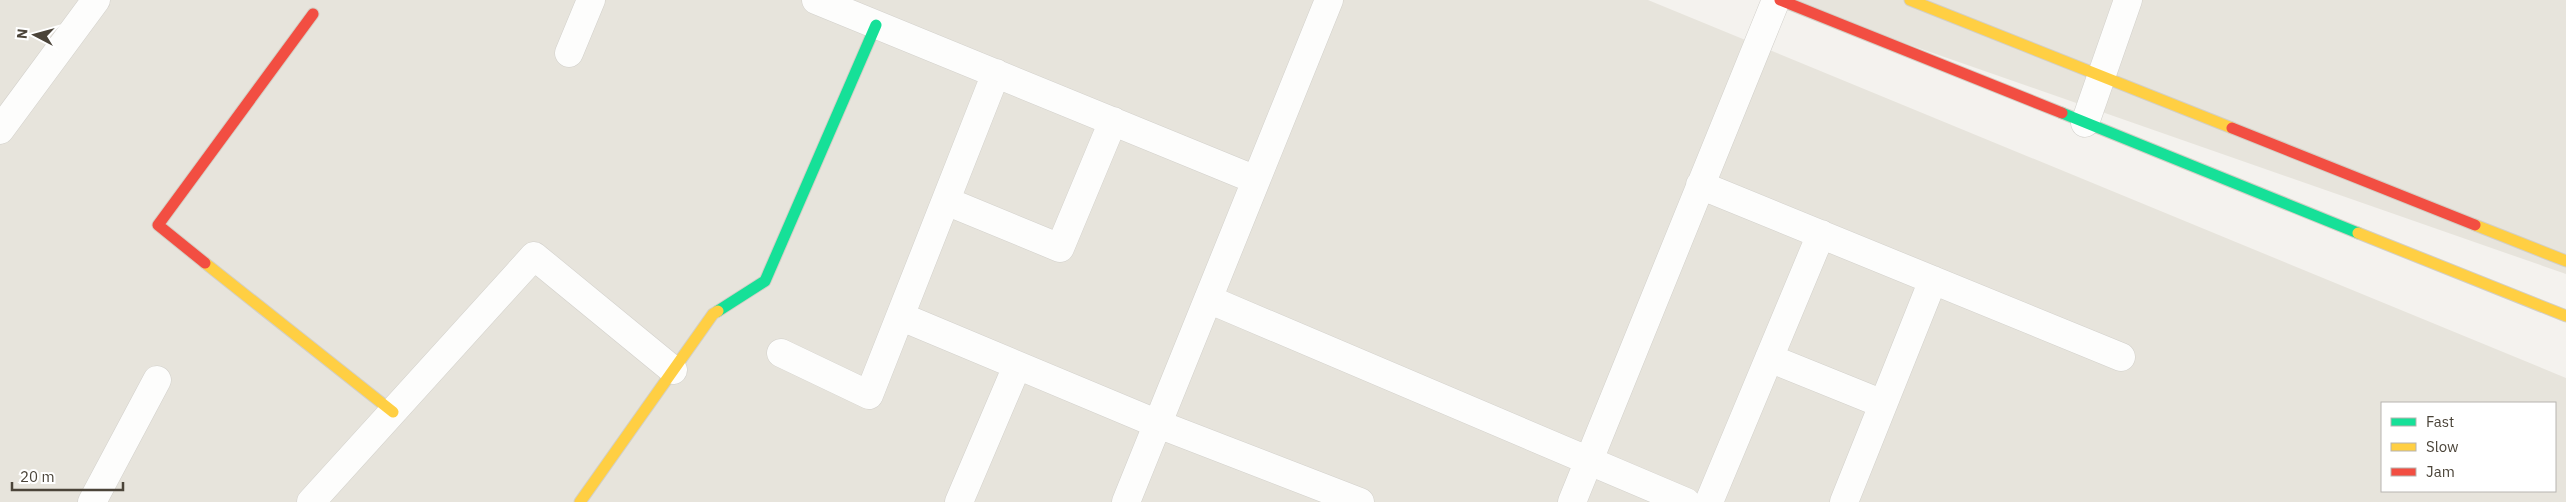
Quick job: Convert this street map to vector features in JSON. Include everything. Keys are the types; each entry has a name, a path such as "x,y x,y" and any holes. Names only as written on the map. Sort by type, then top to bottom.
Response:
{"street":[{"path":"0,130 96,0"},
{"path":"569,53 591,0"},
{"path":"816,0 1256,180"},
{"path":"1126,502 1329,0"},
{"path":"1572,502 1776,0"},
{"path":"1780,0 2566,316"},
{"path":"1910,0 2566,261"},
{"path":"2086,123 2128,0"},
{"path":"313,14 158,225 393,412"},
{"path":"580,502 713,314 765,281 876,25"},
{"path":"781,353 869,395 902,317 996,73"},
{"path":"946,201 1060,248 1113,121"},
{"path":"1700,186 2121,357"},
{"path":"1710,502 1821,234"},
{"path":"310,502 534,256 673,370"},
{"path":"1844,502 1932,280"},
{"path":"1208,299 1686,502"},
{"path":"902,317 1158,424 1360,502"},
{"path":"1769,358 1883,404"},
{"path":"960,502 1017,366"},
{"path":"92,502 157,380"}],"shaded area":[{"path":"0,0 1648,0 2566,378 2566,502 0,502"},
{"path":"1781,0 2566,0 2566,274"}],"traffic: fast":[{"path":"718,311 765,281 876,25"},
{"path":"2062,113 2358,233"}],"traffic: slow":[{"path":"1910,0 2232,128"},
{"path":"2475,225 2566,261"},
{"path":"2358,233 2566,316"},
{"path":"205,263 393,412"},
{"path":"580,502 713,314 718,311"}],"traffic: jam":[{"path":"1780,0 2062,113"},
{"path":"205,263 158,225 313,14"},
{"path":"2232,128 2475,225"}]}
